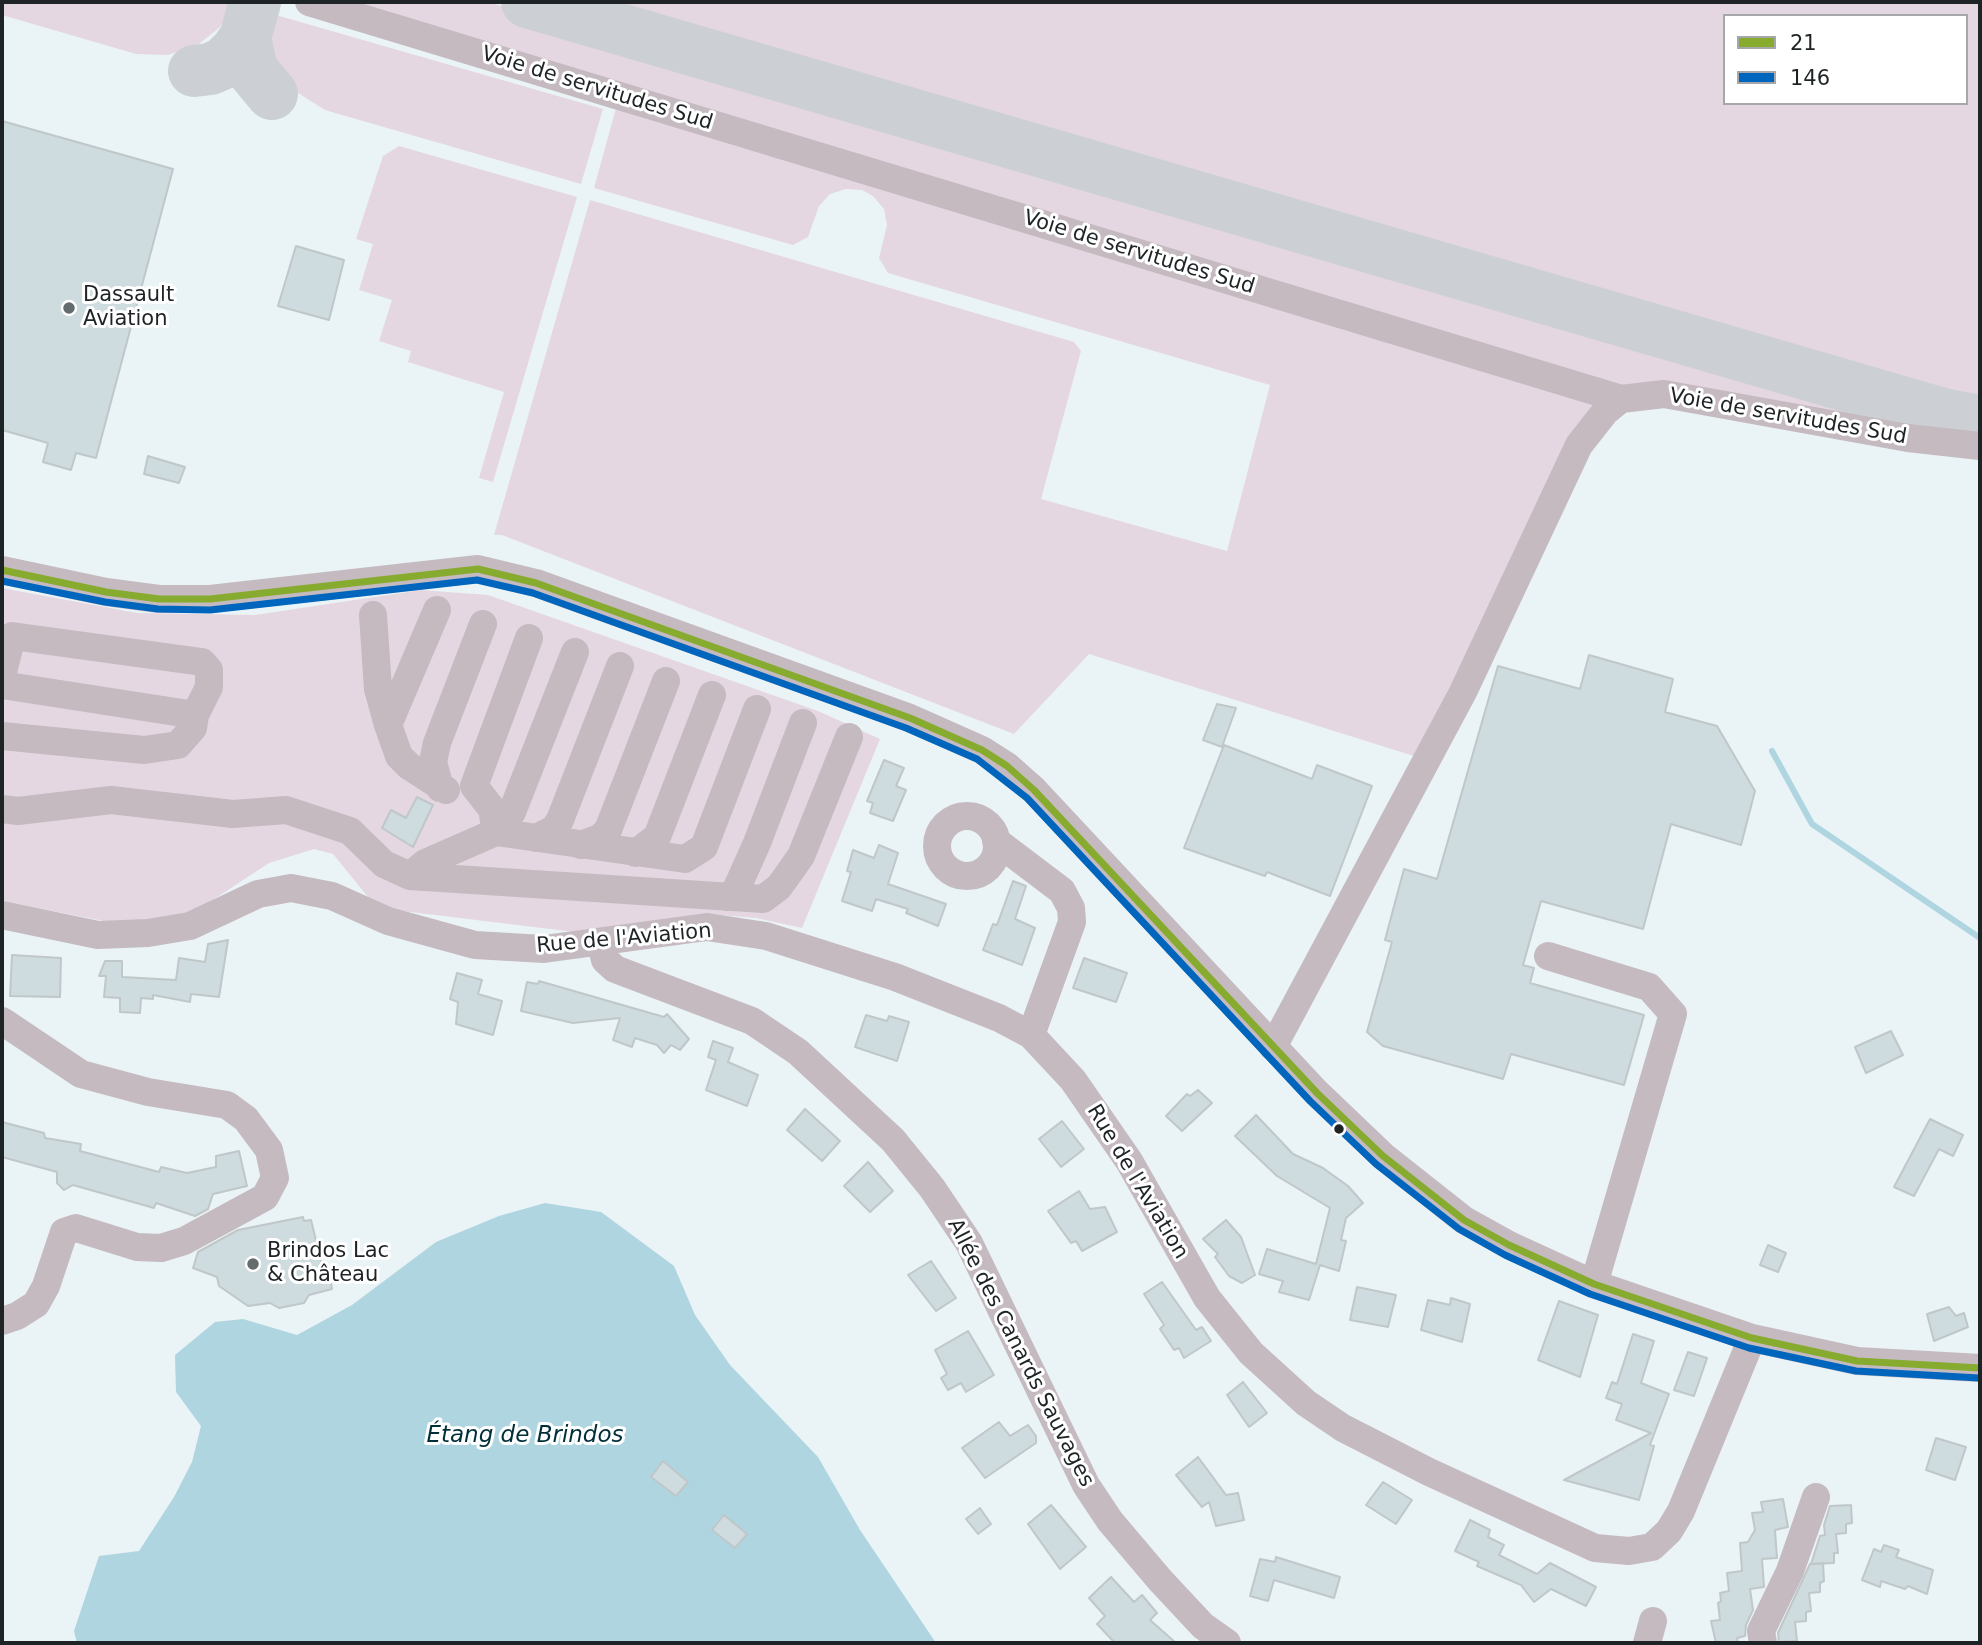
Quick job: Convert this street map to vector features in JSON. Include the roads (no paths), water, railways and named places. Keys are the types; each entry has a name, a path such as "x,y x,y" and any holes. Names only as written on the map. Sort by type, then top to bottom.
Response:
{"street":[{"name":"Voie de servitudes Sud","path":"309,2 1621,398 1664,394 1908,438 1980,446"},
{"path":"1273,1047 1462,692 1579,445 1605,412 1621,398"},
{"path":"2,570 106,592 159,599 210,599 478,569 536,583 910,718 982,750 1007,766 1034,790 1273,1047 1383,1156 1464,1220 1509,1245 1594,1284 1752,1338 1857,1361 1980,1368"},
{"path":"388,725 438,610"},
{"path":"373,615 378,689 399,756 440,788 482,801 492,809 496,832"},
{"path":"440,788 433,762 437,743 483,624"},
{"path":"2,676 12,636 202,662 209,670 209,687 195,715 193,728 178,745 163,749 2,736"},
{"path":"482,801 474,786 529,638"},
{"path":"410,876 425,863 496,832 512,812 575,652"},
{"path":"536,838 554,829 560,820 620,666"},
{"path":"581,845 600,838 608,830 666,681"},
{"path":"2,685 195,715"},
{"path":"636,853 657,837 712,695"},
{"path":"496,832 685,859 704,847 757,709"},
{"path":"727,897 736,890 757,843 803,723"},
{"path":"2,809 18,811 111,800 233,814 286,810 350,831 384,864 410,876 763,900 779,887 801,856 849,737"},
{"path":"996,841 1062,891 1070,908 1072,922 1031,1035"},
{"name":"Rue de l'Aviation","path":"2,915 98,935 148,933 190,926 258,894 291,888 332,896 388,921 475,945 544,949 601,943 653,932 707,928 766,936 895,977 999,1018 1031,1035 1073,1080 1129,1161 1207,1298 1251,1353 1288,1386 1343,1428 1429,1472 1595,1548 1629,1551 1652,1547 1669,1531 1681,1511 1752,1338"},
{"name":"Allée des Canards Sauvages","path":"601,943 605,960 615,969 752,1021 789,1046 893,1140 932,1188 969,1243 1086,1485 1110,1521 1160,1580 1203,1626 1227,1643"},
{"path":"1548,956 1649,987 1672,1014 1594,1284"},
{"path":"2,1021 81,1074 148,1092 227,1105 246,1119 269,1150 275,1178 265,1197 184,1241 161,1248 137,1247 76,1228 64,1232 46,1286 36,1304 18,1316 2,1321"},
{"path":"1763,1643 1761,1631 1790,1571 1816,1497"}],"water":[{"name":"Étang de Brindos","path":"545,1203 601,1212 674,1266 695,1315 730,1365 818,1457 860,1530 936,1643 77,1643 74,1631 99,1556 139,1551 174,1497 192,1462 201,1426 176,1392 175,1355 215,1322 243,1319 297,1335 352,1305 436,1242 499,1216"}],"waterway":[{"path":"1772,751 1812,824 1980,938"}],"place":[{"name":"Dassault Aviation","path":"69,308"},
{"name":"Brindos Lac & Château","path":"253,1264"}]}
